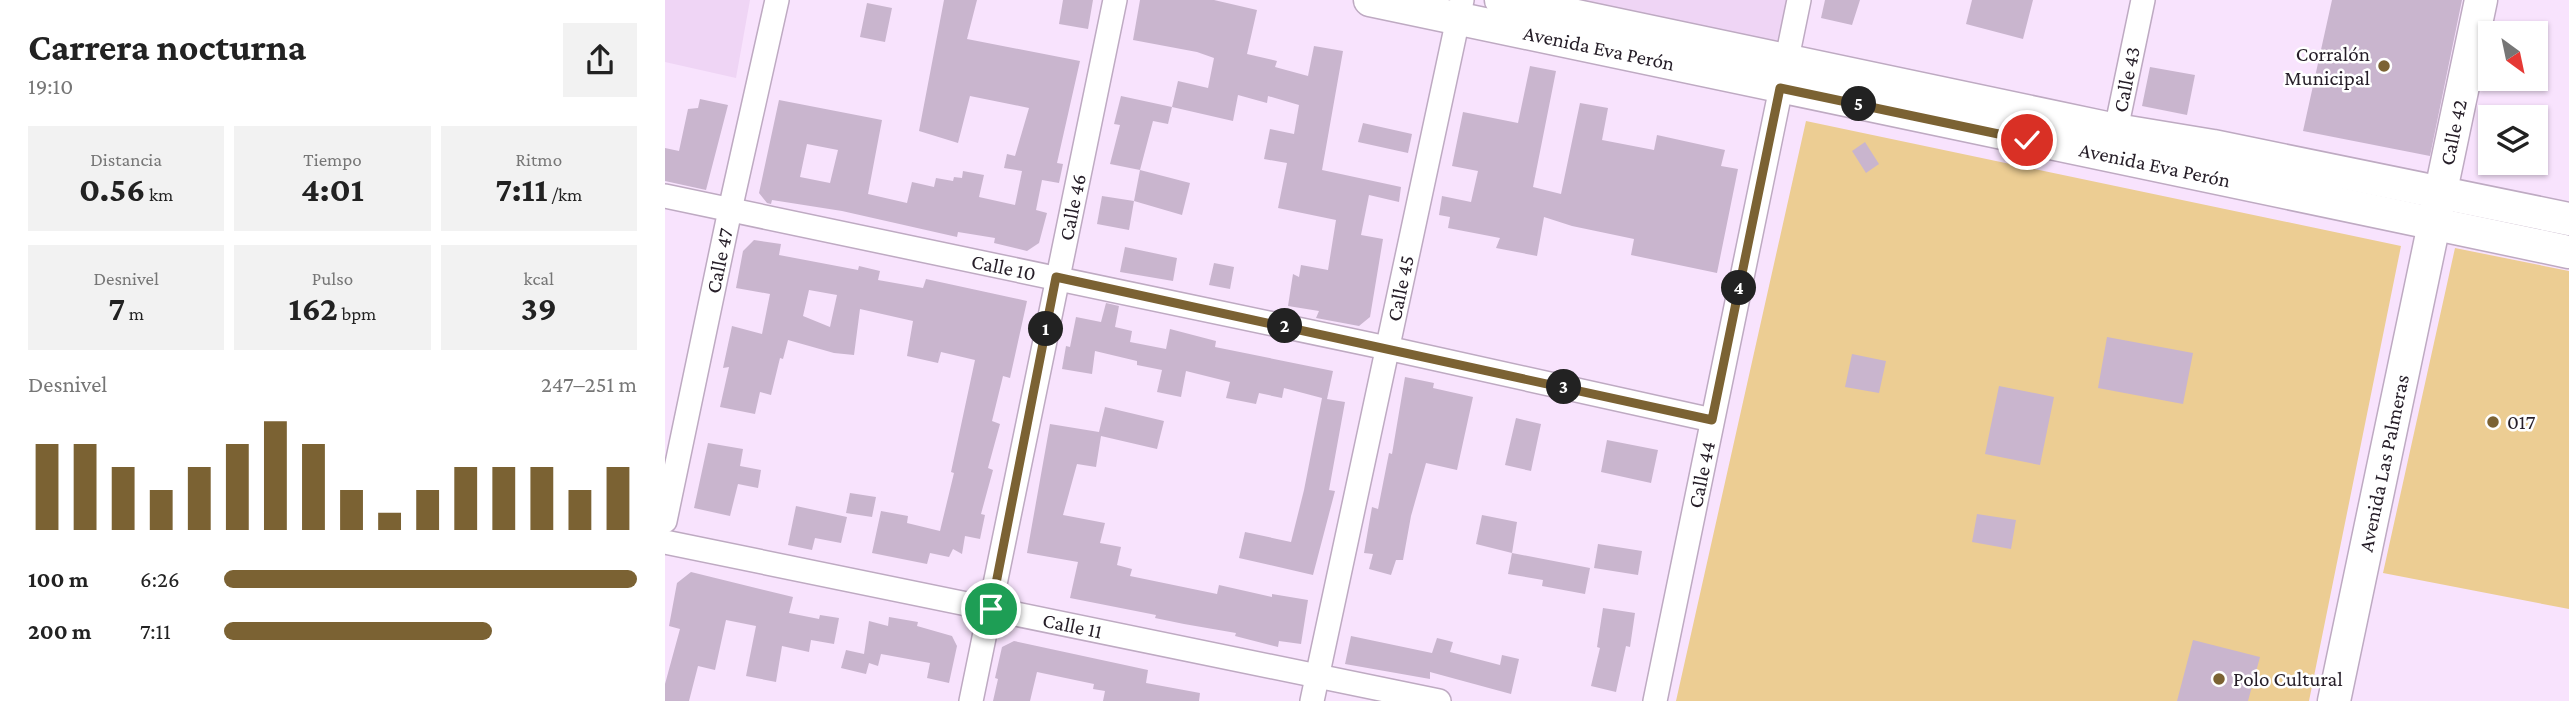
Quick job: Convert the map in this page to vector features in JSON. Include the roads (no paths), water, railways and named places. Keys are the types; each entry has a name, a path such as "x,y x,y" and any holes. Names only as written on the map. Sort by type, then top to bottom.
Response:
{"main road":[{"name":"Avenida Eva Perón","path":"1370,0 1461,9 1783,74 2113,144 2443,227 2569,252"},
{"name":"Avenida Eva Perón","path":"1501,0 1783,74"},
{"name":"Calle 42","path":"2443,227 2481,0"},
{"path":"2497,21 2501,0"},
{"name":"Calle 42","path":"2450,194 2478,91"},
{"name":"Avenida Eva Perón","path":"2113,144 2213,146 2569,219"},
{"name":"Avenida Las Palmeras","path":"2334,701 2443,227"},
{"name":"Avenida Las Palmeras","path":"2353,701 2443,227"}],"street":[{"name":"Calle 47","path":"665,521 777,0"},
{"name":"Calle 46","path":"971,701 1115,0"},
{"name":"Calle 44","path":"1655,701 1799,0"},
{"name":"Calle 43","path":"2113,144 2143,0"},
{"name":"Calle 45","path":"1312,701 1461,9"},
{"name":"Calle 10","path":"665,196 1056,277 1712,420"},
{"name":"Calle 11","path":"665,542 1439,701"}],"place":[{"name":"Corralón Municipal","path":"2384,66"},
{"name":"017","path":"2493,422"},
{"name":"Polo Cultural","path":"2219,679"}]}
